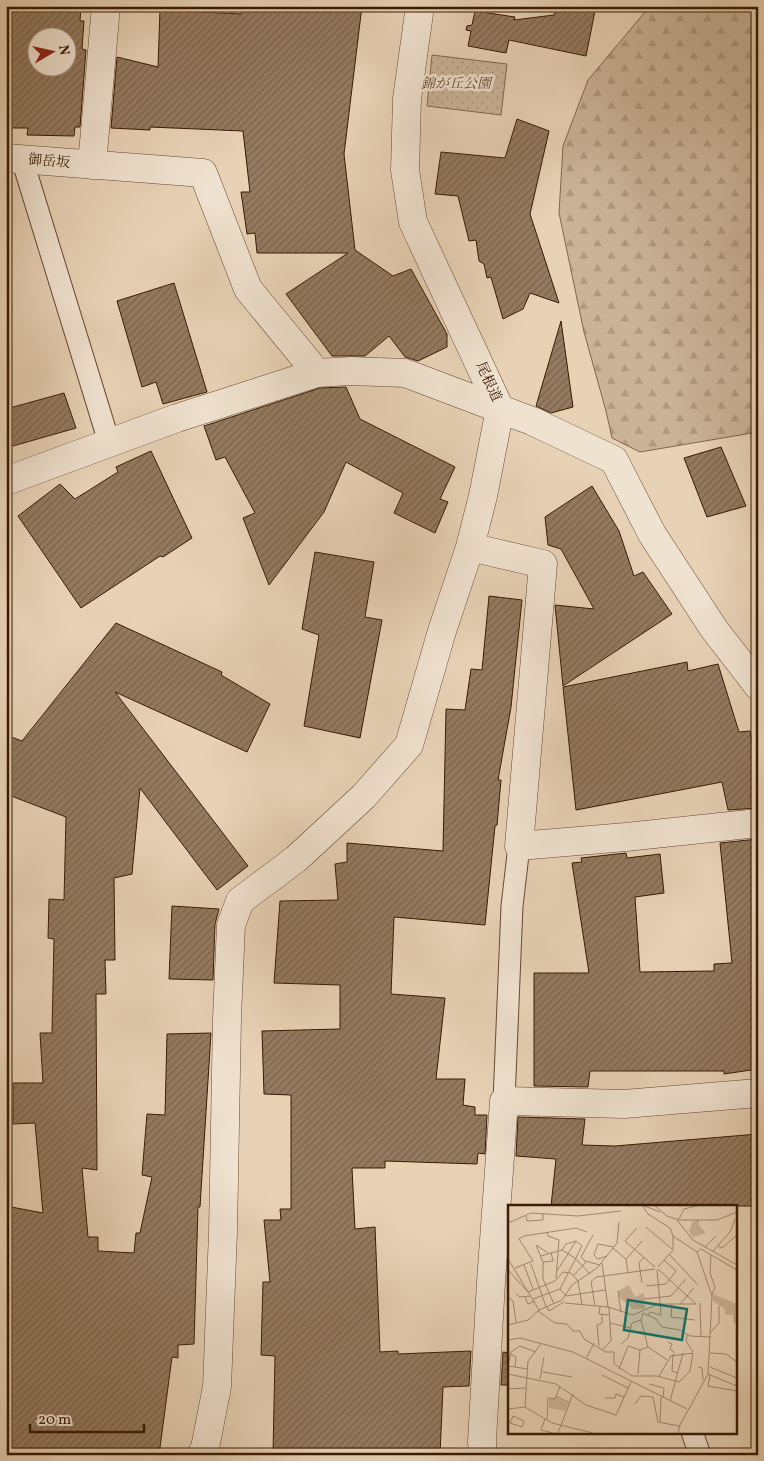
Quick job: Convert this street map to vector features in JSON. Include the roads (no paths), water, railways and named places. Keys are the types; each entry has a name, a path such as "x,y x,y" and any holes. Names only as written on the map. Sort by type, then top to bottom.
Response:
{"street":[{"path":"92,165 106,6"},
{"name":"尾根道","path":"420,6 407,100 405,161 414,222 500,410 532,421 614,460 652,534 714,629 758,686"},
{"name":"御岳坂","path":"14,159 203,173 248,289 317,374"},
{"path":"6,481 177,418 317,374 351,371 406,373 500,410 483,496 470,547 442,631 409,744 364,796 296,859 240,901 231,925 217,1386 207,1453"},
{"path":"470,547 543,564 519,846 758,823"},
{"path":"483,1455 482,1441 491,1282 504,1101 624,1104 758,1093"}],"lane":[{"path":"14,159 109,442"},
{"path":"504,1101 512,906 519,846"},
{"path":"693,1434 700,1455"}],"park label":[{"name":"錦が丘公園","path":"456,84"}]}
